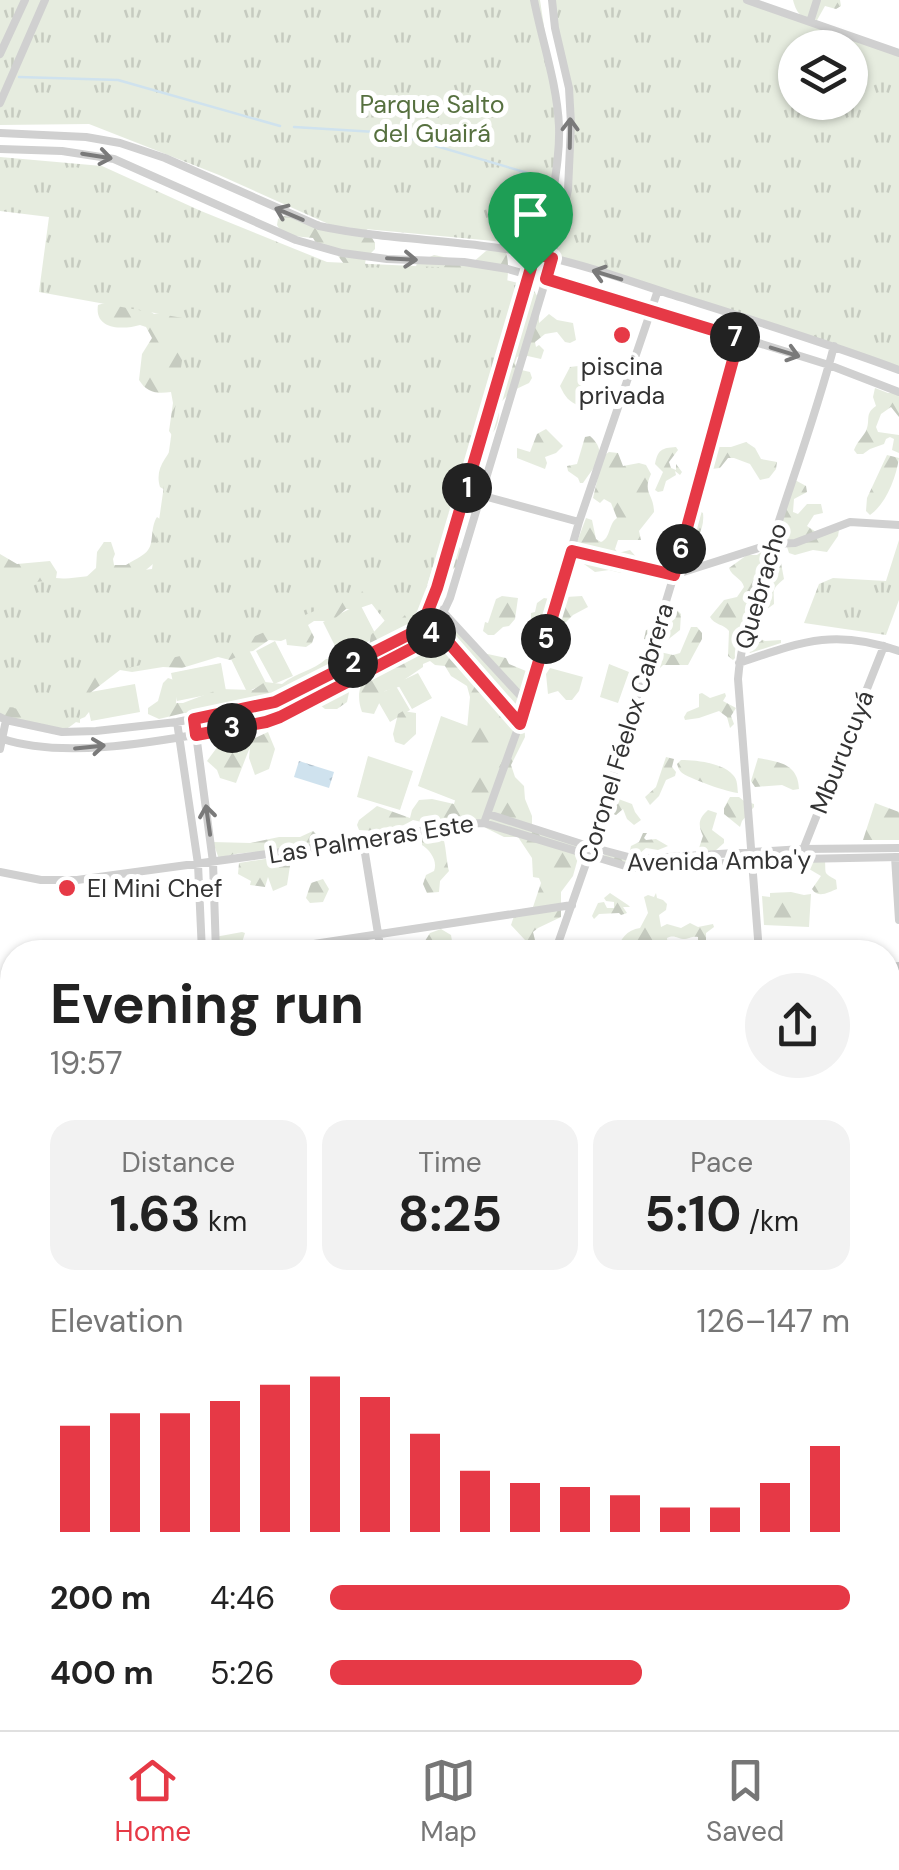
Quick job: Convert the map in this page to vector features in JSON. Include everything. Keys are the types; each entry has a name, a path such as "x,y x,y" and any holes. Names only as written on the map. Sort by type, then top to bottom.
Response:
{"street":[{"path":"0,54 25,0"},
{"path":"0,102 45,0"},
{"path":"534,0 559,126 551,206 432,603 416,631 275,702 178,722 96,731 62,732 3,718 1,742 74,749 196,735 266,722 422,643 436,628 546,279 568,190 569,88 552,0"},
{"path":"747,0 899,53"},
{"path":"810,22 817,0"},
{"path":"0,134 86,137 120,143 166,158 320,226 469,243 552,258 899,370"},
{"path":"0,149 114,158 296,240 342,253 464,262 530,274 829,365 899,392"},
{"name":"Las Palmeras Este","path":"0,872 41,880 78,880 363,841 486,819 527,703 579,522 658,290"},
{"name":"Coronel Féelox Cabrera","path":"559,940 674,575 739,338"},
{"name":"Quebracho","path":"757,940 738,679 742,644 834,346"},
{"path":"480,496 579,522"},
{"path":"572,551 674,575 771,544 795,543 850,522 899,525"},
{"path":"432,603 527,703"},
{"path":"426,616 520,724"},
{"path":"740,663 801,642 851,638 899,651"},
{"name":"Mburucuyá","path":"799,859 884,646"},
{"path":"275,702 280,717"},
{"path":"194,719 214,862 216,940"},
{"path":"178,722 198,864 201,940"},
{"name":"Avenida Amba'y","path":"486,819 632,868 803,849 897,853"},
{"path":"363,841 379,940"},
{"path":"897,853 899,920"},
{"name":"Avenida Amba'y","path":"753,857 799,859 897,853"},
{"path":"344,940 572,905"}],"green space":[{"name":"Parque Salto del Guairá","path":"0,0 540,0 559,126 551,206 538,245 333,226 219,175 89,124 0,125"},
{"path":"552,0 747,0 833,30 778,30 778,120 868,120 868,42 899,53 899,371 552,259 568,190 571,124"},
{"path":"793,0 840,0 841,6 825,6 816,22 800,15"},
{"path":"0,157 102,166 327,262 457,268 518,283 424,596 391,629 362,591 241,642 80,679 80,723 0,702 0,586 152,569 188,319 39,292 49,217 0,211"},
{"path":"284,216 313,224 319,221 329,230 365,226 375,249 365,264 344,264 333,249 313,238 283,235 277,225"},
{"path":"486,251 505,251 508,262 489,385 492,374 499,373 520,291 533,289 539,299 539,323 549,314 573,323 576,340 565,342 557,332 545,334 535,342 536,347 544,350 541,359 517,357 517,369 530,372 532,378 499,404 497,424 486,439 485,457 480,461 479,486 470,490 465,500 465,518 453,540 461,549 457,566 452,570 454,549 440,560 439,567 427,568 424,582 439,595 436,616 426,633 398,649 438,642 443,624 450,623 483,653 506,658 509,664 526,671 531,684 524,718 525,737 511,765 524,786 532,826 578,845 573,876 561,892 561,917 533,932 535,940 525,940 511,925 515,913 533,907 541,883 533,877 532,858 518,837 504,837 482,826 458,834 446,829 438,819 426,823 413,820 381,831 359,830 357,825 377,806 410,818 419,800 454,804 468,757 470,697 467,686 451,676 445,666 430,661 423,664 402,686 385,691 374,714 362,712 359,694 364,679 387,653 351,683 347,702 337,709 320,705 327,694 323,690 288,709 252,716 184,713 159,719 148,714 168,678 178,685 176,703 183,703 220,689 253,690 265,682 282,684 326,659 369,646 371,635 389,616 381,602 346,609 332,621 314,621 308,625 314,637 306,647 287,645 286,639 269,640 230,660 218,657 182,668 120,670 90,693 85,717 61,732 0,719 0,554 17,564 50,561 56,578 83,580 96,568 97,552 104,542 111,542 114,565 126,565 144,554 150,547 157,517 167,524 153,564 140,575 131,600 415,270 417,263 434,255 472,263"},
{"path":"170,297 189,298 200,309 200,319 189,341 192,345 220,326 225,309 237,306 250,340 244,357 230,369 236,380 234,394 220,401 191,401 195,433 184,438 176,454 189,454 207,437 214,437 216,449 205,460 181,471 177,489 165,490 160,487 159,474 176,441 169,431 171,392 153,392 139,380 142,354 152,338 146,327 140,325 126,328 105,324 98,305 127,303 154,314 160,313"},
{"path":"578,366 584,371 581,385 586,395 580,406 568,399 560,386 570,367"},
{"path":"875,388 899,393 899,417 891,407 881,414 876,427 878,432 899,435 899,453 892,450 894,439 890,437 863,454 854,450 876,406"},
{"path":"546,429 563,446 545,457 545,469 517,458 517,448 530,452 537,434"},
{"path":"590,436 599,449 598,460 580,483 567,466 577,464 585,437"},
{"path":"746,442 761,459 777,462 769,478 760,480 750,464 734,458 728,458 720,468 706,465 715,447"},
{"path":"664,449 678,450 669,462 671,468 676,470 676,464 682,472 680,475 675,471 676,475 658,492 655,490 663,472 655,464 657,456"},
{"path":"618,453 623,466 646,465 651,474 648,490 654,512 639,531 641,540 618,540 618,553 630,550 639,560 621,573 595,572 577,559 577,542 586,518 592,520 596,539 601,542 617,518 611,503 593,498 603,456"},
{"path":"887,455 899,458 895,474 885,497 870,515 866,511 867,498"},
{"path":"795,480 806,486 807,492 794,499 793,512 798,514 807,504 821,504 823,513 814,515 807,526 816,532 839,530 827,552 813,550 795,555 775,539"},
{"path":"698,510 703,513 703,525 688,572 675,570 691,520"},
{"path":"899,540 899,600 886,635 804,623 819,584 833,578 886,581"},
{"path":"767,551 762,586 775,562 781,563 784,579 774,590 774,604 759,615 755,636 781,643 750,653 748,632 737,644 733,660 728,656 729,631 710,617 724,600 737,597 744,587 729,568 747,555"},
{"path":"582,596 588,607 562,626 558,638 550,642 546,651 547,667 537,674 533,660 541,650 561,600"},
{"path":"518,598 515,619 494,635 488,635 483,631 485,622 488,623 496,599"},
{"path":"550,599 552,606 541,635 532,633 528,624 537,603"},
{"path":"360,604 377,637 340,656 323,622"},
{"path":"670,609 681,614 680,630 665,642 644,639 646,630 655,628"},
{"path":"691,627 697,627 702,639 688,665 663,665 648,674 649,658 660,652 680,653"},
{"path":"275,641 293,676 274,684 256,651"},
{"path":"248,648 266,683 247,692 230,657"},
{"path":"221,663 226,691 177,701 171,673"},
{"path":"609,664 629,672 618,703 600,697"},
{"path":"550,668 583,677 572,700 566,700 558,691 548,694 546,674"},
{"path":"418,673 432,698 412,709 397,683"},
{"path":"135,684 140,712 91,721 85,693"},
{"path":"396,686 410,710 390,722 375,696"},
{"path":"702,693 710,698 725,693 723,701 736,708 730,728 727,717 719,711 685,720 687,712 699,707"},
{"path":"416,713 416,734 404,745 395,742 393,734 398,714"},
{"path":"441,716 481,731 459,802 418,786"},
{"path":"245,727 253,739 268,732 275,749 269,769 255,775 250,747 236,783 220,778 207,761 218,746"},
{"path":"368,756 413,771 400,810 357,797"},
{"path":"666,757 674,759 675,776 666,780 650,805 645,797 656,787"},
{"path":"758,758 791,769 799,789 782,785 755,787 751,781"},
{"path":"681,760 709,763 729,771 736,779 738,793 685,775 677,764"},
{"path":"613,797 632,804 641,820 634,825 623,809 616,815 603,809"},
{"path":"730,797 754,804 740,827 724,814"},
{"path":"875,803 899,812 899,840 863,840"},
{"path":"708,810 717,813 712,830 724,843 715,851 703,852 699,848 703,836 700,822"},
{"path":"313,831 320,838 297,849 219,859 213,842 250,843 300,837"},
{"path":"441,833 449,871 440,881 439,892 427,893 423,884 426,875 434,871 435,863 422,845 422,838"},
{"path":"647,833 646,840 656,839 668,846 658,850 646,848 634,865 612,861 604,855 629,855 631,846 639,842"},
{"path":"284,856 290,866 287,885 273,891 268,877 265,887 250,885 251,881 238,874 239,863"},
{"path":"825,861 826,873 836,880 837,889 817,894 812,889 821,876 803,862"},
{"path":"323,879 329,889 323,902 310,903 306,898 311,883"},
{"path":"610,893 630,907 623,907 627,913 599,914 594,919 598,903 614,908 614,902 604,898"},
{"path":"656,893 667,904 659,915 661,927 713,924 706,940 672,936 667,940 622,940 640,928 648,913 644,897 654,897"},
{"path":"811,894 809,927 764,925 762,896"},
{"path":"441,929 452,940 426,940 430,933"},
{"path":"242,932 245,933 243,940 215,937"}],"water":[{"path":"299,761 334,772 329,788 294,777"}],"waterway":[{"path":"19,77 118,80 280,126"},
{"path":"294,127 392,133 548,179"}],"place":[{"name":"piscina privada","path":"622,335"},
{"name":"El Mini Chef","path":"67,888"}],"route":[{"path":"535,254 552,258 546,279 739,338 674,575 572,551 520,724 436,628 422,643 280,717 196,735 194,719 275,702 416,631 437,588 530,274 535,254"}]}
